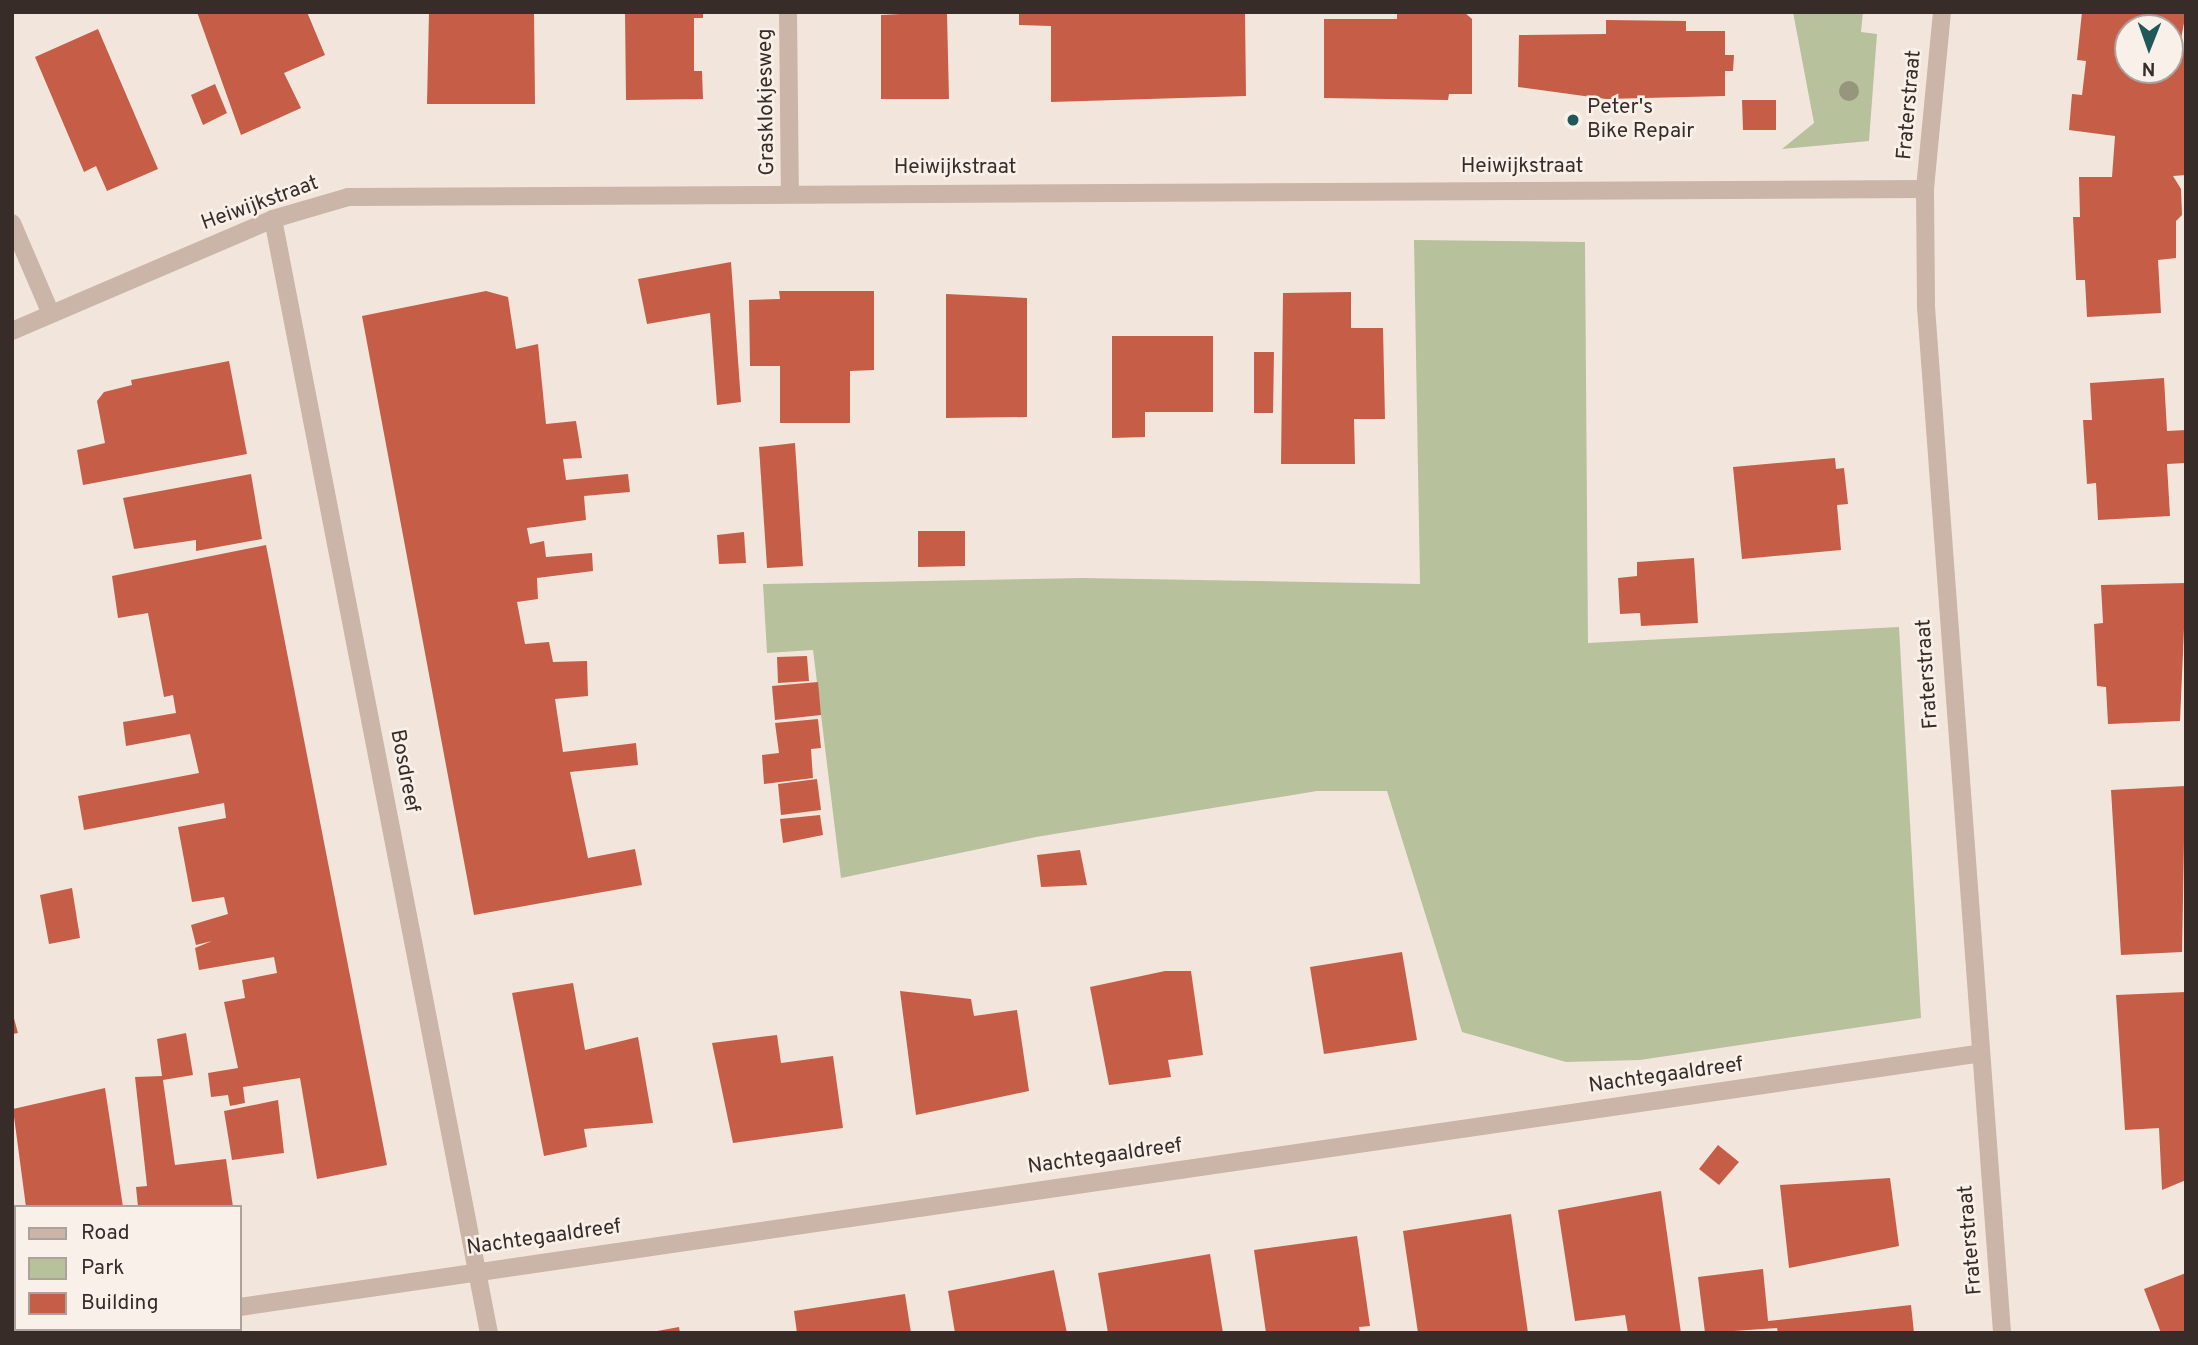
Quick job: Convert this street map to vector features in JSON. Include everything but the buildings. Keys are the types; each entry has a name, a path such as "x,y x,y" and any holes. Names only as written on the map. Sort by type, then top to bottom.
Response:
{"street":[{"name":"Grasklokjesweg","path":"789,12 790,191"},
{"name":"Fraterstraat","path":"1942,12 1925,189 1927,320 1977,1054 2001,1333"},
{"name":"Heiwijkstraat","path":"12,331 273,219 348,197 790,191 1925,189"},
{"name":"Bosdreef","path":"273,219 489,1333"},
{"path":"12,223 51,314"},
{"name":"Nachtegaaldreef","path":"242,1307 477,1270 1977,1054"}],"green space":[{"path":"1793,12 1863,12 1861,32 1877,34 1869,141 1782,149 1814,123"},
{"path":"1414,240 1585,242 1588,643 1899,627 1921,1018 1640,1060 1566,1062 1462,1032 1387,791 1317,791 1036,837 841,878 813,650 767,653 763,584 1082,578 1420,584"}],"place":[{"name":"Peter's Bike Repair","path":"1573,120"}]}
